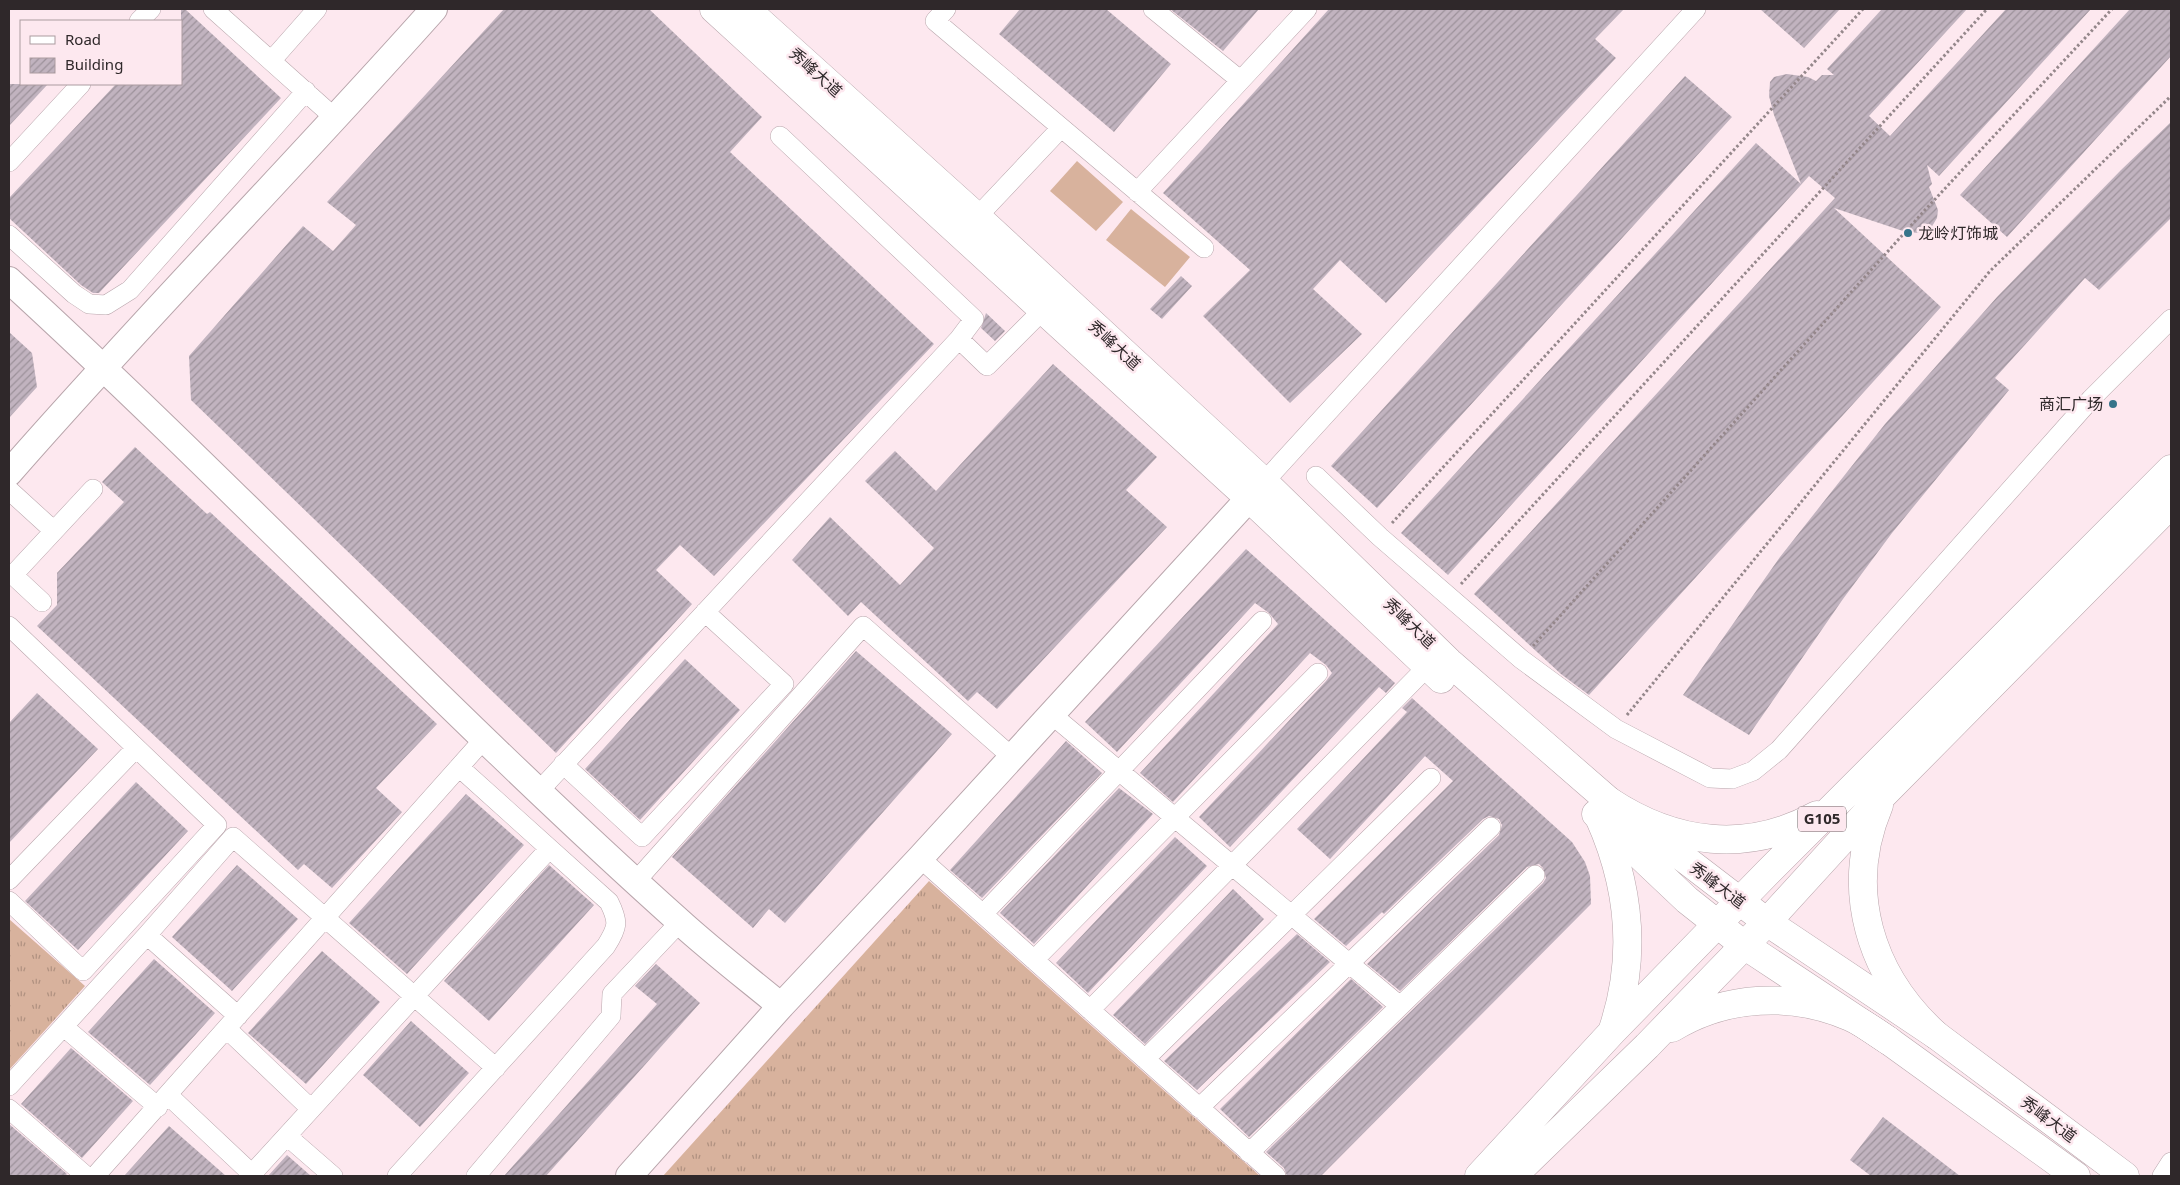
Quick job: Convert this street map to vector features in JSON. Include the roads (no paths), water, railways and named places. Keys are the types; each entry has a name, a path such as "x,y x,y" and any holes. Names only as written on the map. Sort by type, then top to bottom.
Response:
{"main road":[{"name":"秀峰大道","path":"714,9 1043,310 1256,490 1449,662 1604,809 1687,900 1744,945 1890,1041 2076,1176"},
{"name":"秀峰大道","path":"746,9 977,217 1256,490 1427,667 1604,809 1767,922 1936,1034 2125,1176"},
{"name":"G105","path":"1513,1176 1647,1046 1767,922 1872,788 2171,469"},
{"name":"G105","path":"1479,1176 1612,1032 1739,901 1872,788 2171,504"},
{"path":"1604,809 1669,832 1691,837 1736,839 1782,831 1804,822 1844,797 1872,788 1872,822 1864,858 1864,894 1867,923 1882,965 1892,984 1910,1008 1936,1034"},
{"path":"1604,809 1628,917 1628,964 1619,1010 1612,1032"},
{"path":"1647,1046 1682,1022 1702,1013 1730,1005 1766,1000 1810,1004 1831,1010 1852,1018 1890,1041"}],"street":[{"path":"141,20 151,9"},
{"path":"213,9 336,119"},
{"path":"272,60 317,9"},
{"path":"9,473 102,366 336,119 434,9"},
{"path":"946,9 935,21 1204,248"},
{"path":"1153,9 1240,80"},
{"path":"629,1176 781,1006 920,858 1696,9"},
{"path":"1137,192 1304,10"},
{"path":"9,162 81,85"},
{"path":"9,235 74,294 89,304 106,305 130,290 306,91"},
{"path":"977,217 1061,128"},
{"path":"539,791 959,339 974,319 780,136"},
{"path":"9,280 102,366 539,791 680,922 781,1006"},
{"path":"959,339 987,366 1043,310"},
{"path":"1316,476 1380,537 1521,660 1616,729 1710,778 1732,778 1752,771 1779,750 2091,399 2171,319"},
{"path":"42,602 13,575 92,489"},
{"path":"9,490 54,531"},
{"path":"564,764 642,837 784,684 705,612"},
{"path":"983,914 1262,621"},
{"path":"9,626 216,824 83,971 9,901"},
{"path":"636,881 863,626 1012,757"},
{"path":"1090,1010 1427,667"},
{"path":"1034,960 1318,673"},
{"path":"1051,714 1400,1006"},
{"path":"96,1176 484,739"},
{"path":"9,880 136,748"},
{"path":"397,1176 606,946 616,930 616,916 608,902 460,767"},
{"path":"1145,1059 1430,778"},
{"path":"1199,1108 1491,827"},
{"path":"9,1086 147,936 233,837 496,1068"},
{"path":"64,1027 163,1101 251,1175 549,849"},
{"path":"920,858 1276,1176"},
{"path":"1249,1153 1535,874"},
{"path":"476,1176 611,1016 612,994 680,922"},
{"path":"147,936 233,1022 311,1109"},
{"path":"9,1109 86,1176"},
{"path":"286,1136 333,1176"},
{"path":"2162,1176 2171,1162"}],"place":[{"name":"龙岭灯饰城","path":"1908,233"},
{"name":"商汇广场","path":"2113,404"}]}
